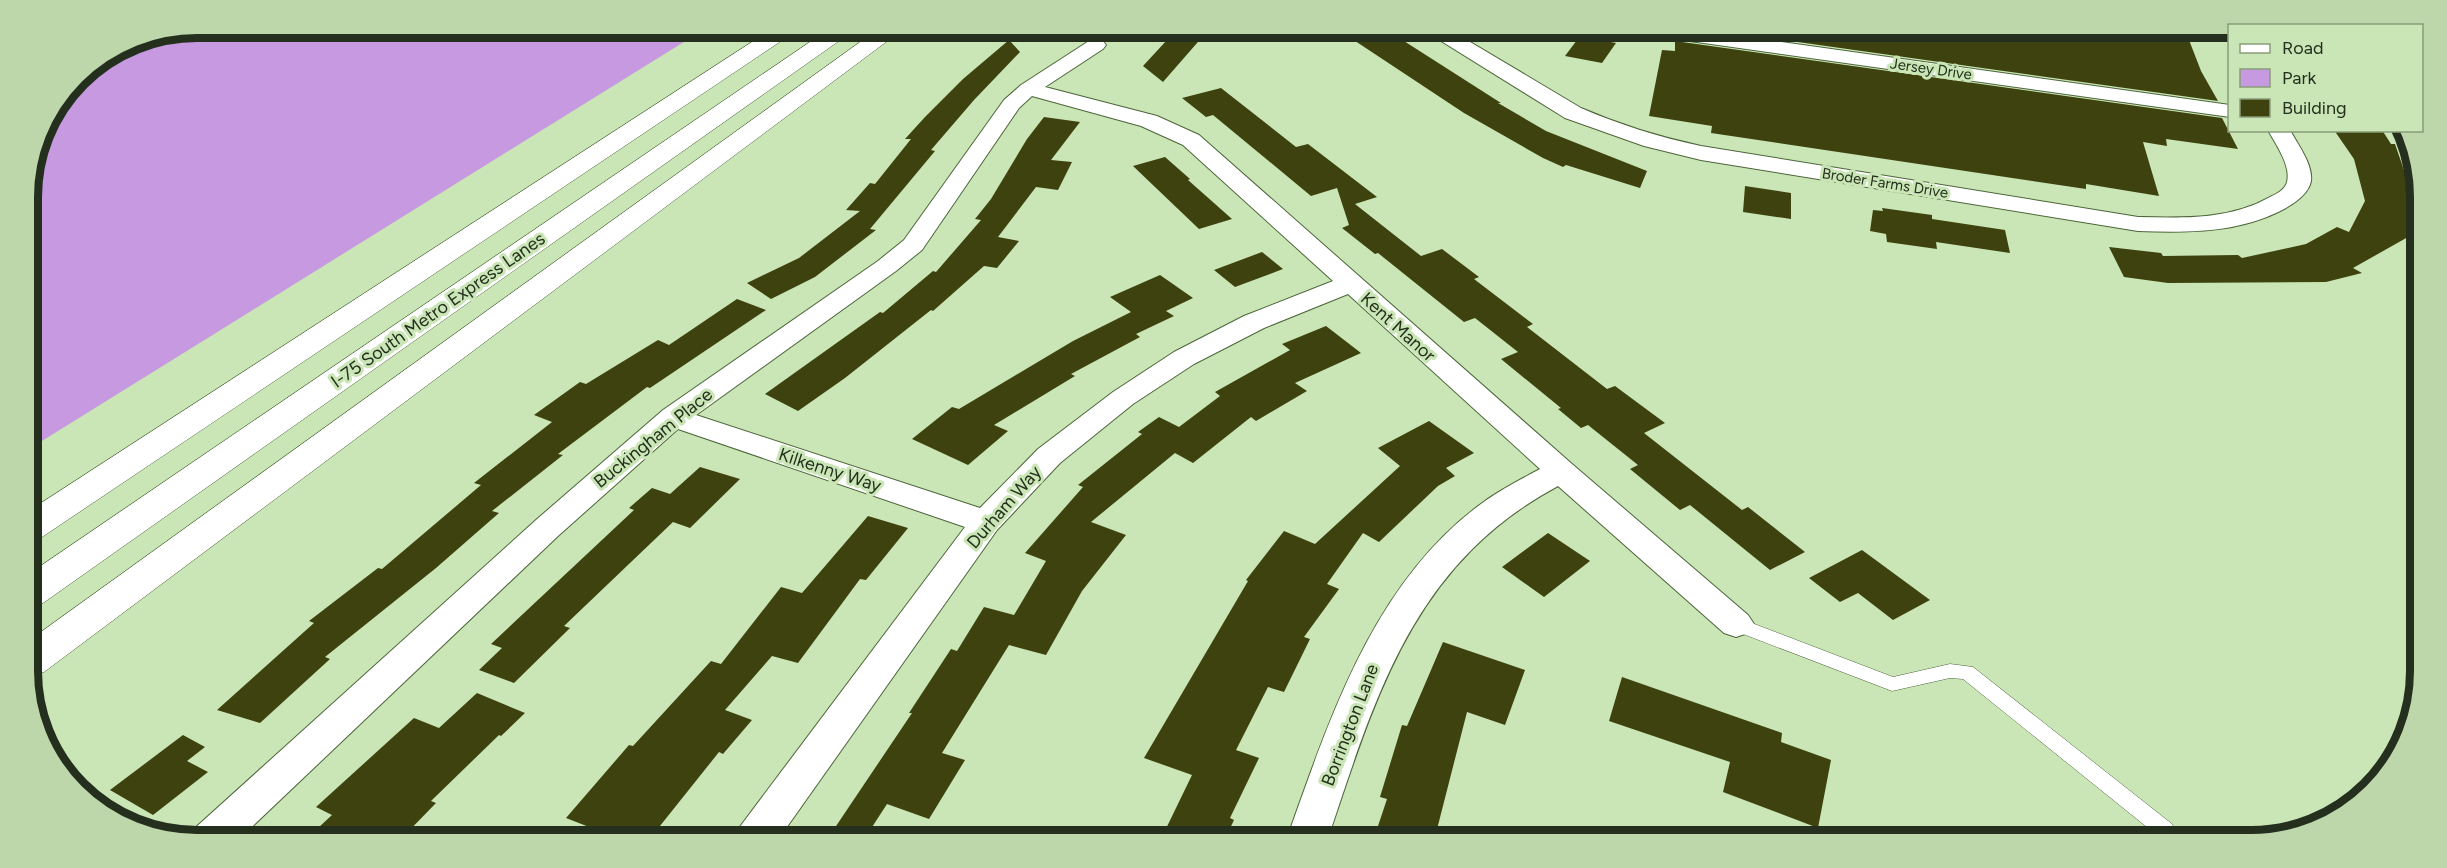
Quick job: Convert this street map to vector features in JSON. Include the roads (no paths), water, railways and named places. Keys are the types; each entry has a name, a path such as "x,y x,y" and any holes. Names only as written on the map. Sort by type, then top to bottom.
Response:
{"highway":[{"path":"38,522 772,38"},
{"name":"I-75 South Metro Express Lanes","path":"38,587 830,38"},
{"path":"38,655 880,38"}],"street":[{"name":"Broder Farms Drive","path":"1450,38 1573,113 1606,127 1662,145 2138,224 2180,226 2216,224 2247,217 2272,207 2291,195 2299,183 2298,168 2280,132"},
{"name":"Jersey Drive","path":"1711,38 2228,111"},
{"name":"Buckingham Place","path":"221,830 547,528 673,417 886,266 912,245 1011,104 1028,89 1096,45"},
{"name":"Kent Manor","path":"1028,89 1149,121 1191,140 1350,284 1736,624"},
{"name":"Durham Way","path":"761,830 987,522 1050,456 1123,398 1184,358 1254,322 1350,284"},
{"name":"Kilkenny Way","path":"673,417 987,522"},
{"name":"Borrington Lane","path":"1310,830 1360,688 1410,597 1452,549 1494,511 1561,471"}],"lane":[{"path":"1736,624 1892,684 1950,671 1967,672 2165,830"}]}
